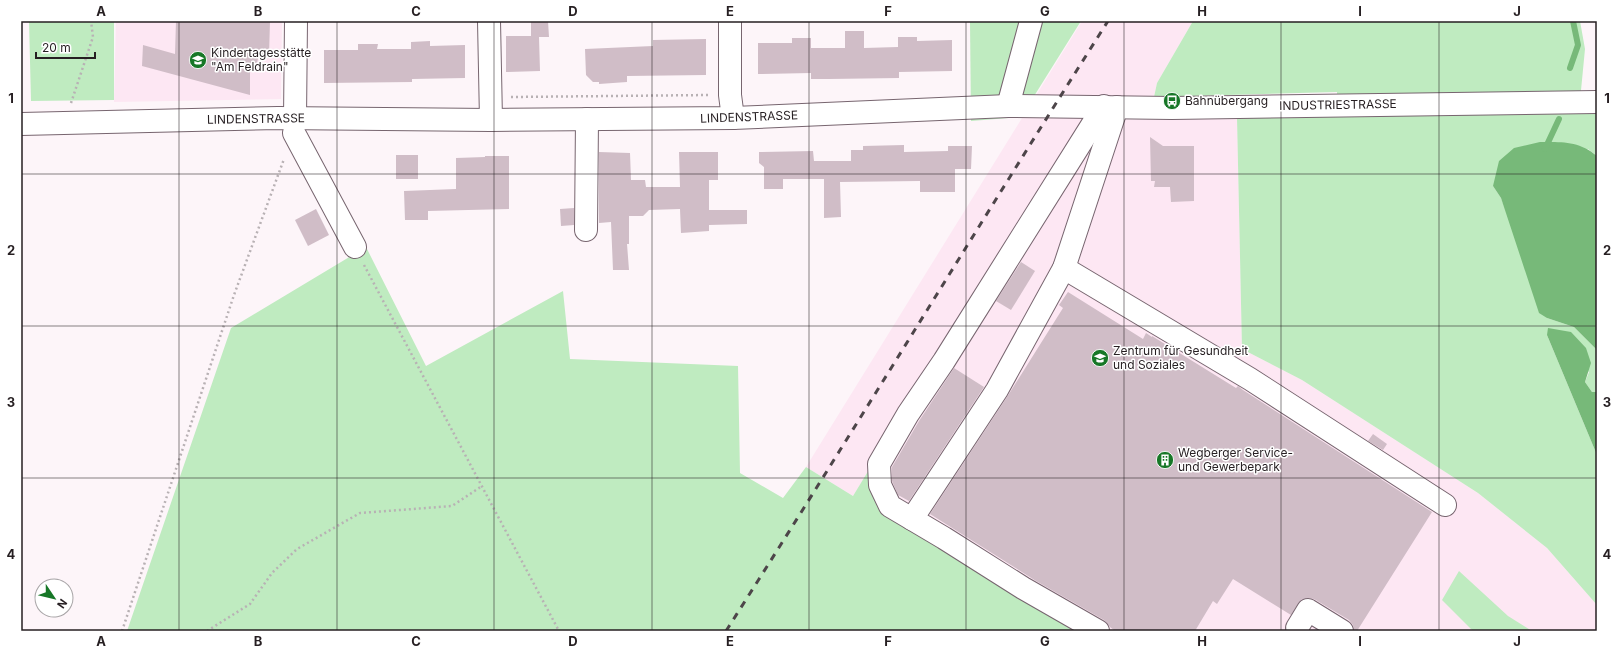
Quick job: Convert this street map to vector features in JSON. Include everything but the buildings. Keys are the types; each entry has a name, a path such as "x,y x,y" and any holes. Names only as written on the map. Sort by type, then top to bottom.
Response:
{"street":[{"path":"296,21 295,126 355,247"},
{"path":"489,21 491,120"},
{"path":"730,21 730,95 733,118"},
{"path":"1008,106 1031,21"},
{"name":"INDUSTRIESTRASSE","path":"1008,106 1172,108 1597,102"},
{"name":"LINDENSTRASSE","path":"21,124 295,126 491,120 733,118 1008,106"},
{"path":"912,519 997,390 1064,268 1111,107"},
{"path":"1098,631 1023,588 890,506 880,485 879,464 908,414 1111,107"},
{"path":"586,230 587,119"},
{"path":"1064,268 1250,379 1445,505"},
{"path":"1297,628 1308,610 1342,631"}],"path":[{"path":"70,108 93,37 90,21"},
{"path":"122,631 232,302 295,126"},
{"path":"355,247 559,631"},
{"path":"207,631 250,604 272,573 297,550 360,513 452,506 482,486"}],"shaded area":[{"path":"29,21 114,21 114,100 31,101"},
{"name":"Kindertagesstätte \"Am Feldrain\"","path":"116,21 282,21 281,99 114,102"},
{"path":"970,21 1081,21 1021,117 971,121"},
{"path":"1082,21 1193,21 1157,83 1154,97 1098,100 853,496 806,467"},
{"path":"1193,21 1580,21 1585,49 1579,111 1597,112 1597,156 1588,149 1493,186 1501,198 1547,318 1574,327 1597,350 1597,392 1592,392 1585,382 1589,372 1547,335 1597,455 1597,605 1547,548 1478,493 1302,380 1242,349 1237,118 1337,115 1337,92 1154,97 1157,83"},
{"path":"1237,118 1242,349 1302,380 1478,493 1547,548 1597,605 1597,631 1104,631 895,504 884,465 1101,120"},
{"path":"1540,142 1570,143 1584,147 1597,156 1597,350 1574,327 1547,318 1539,313 1501,198 1493,186 1499,161 1514,148"},
{"path":"366,247 426,366 563,291 570,359 738,366 740,473 783,498 806,467 853,496 870,468 887,512 1082,631 127,631 231,328"},
{"path":"1548,328 1571,332 1586,348 1591,363 1585,382 1592,392 1597,392 1597,455 1547,335"},
{"path":"1459,571 1508,616 1532,631 1473,631 1442,600"}],"waterway":[{"path":"1570,68 1578,45 1573,21"},
{"path":"1545,149 1559,119"}],"railway":[{"path":"726,631 1108,21"}],"place":[{"name":"Kindertagesstätte \"Am Feldrain\"","path":"198,60"},
{"name":"Bahnübergang","path":"1172,101"},
{"name":"Zentrum für Gesundheit und Soziales","path":"1100,358"},
{"name":"Wegberger Service- und Gewerbepark","path":"1165,460"}]}
